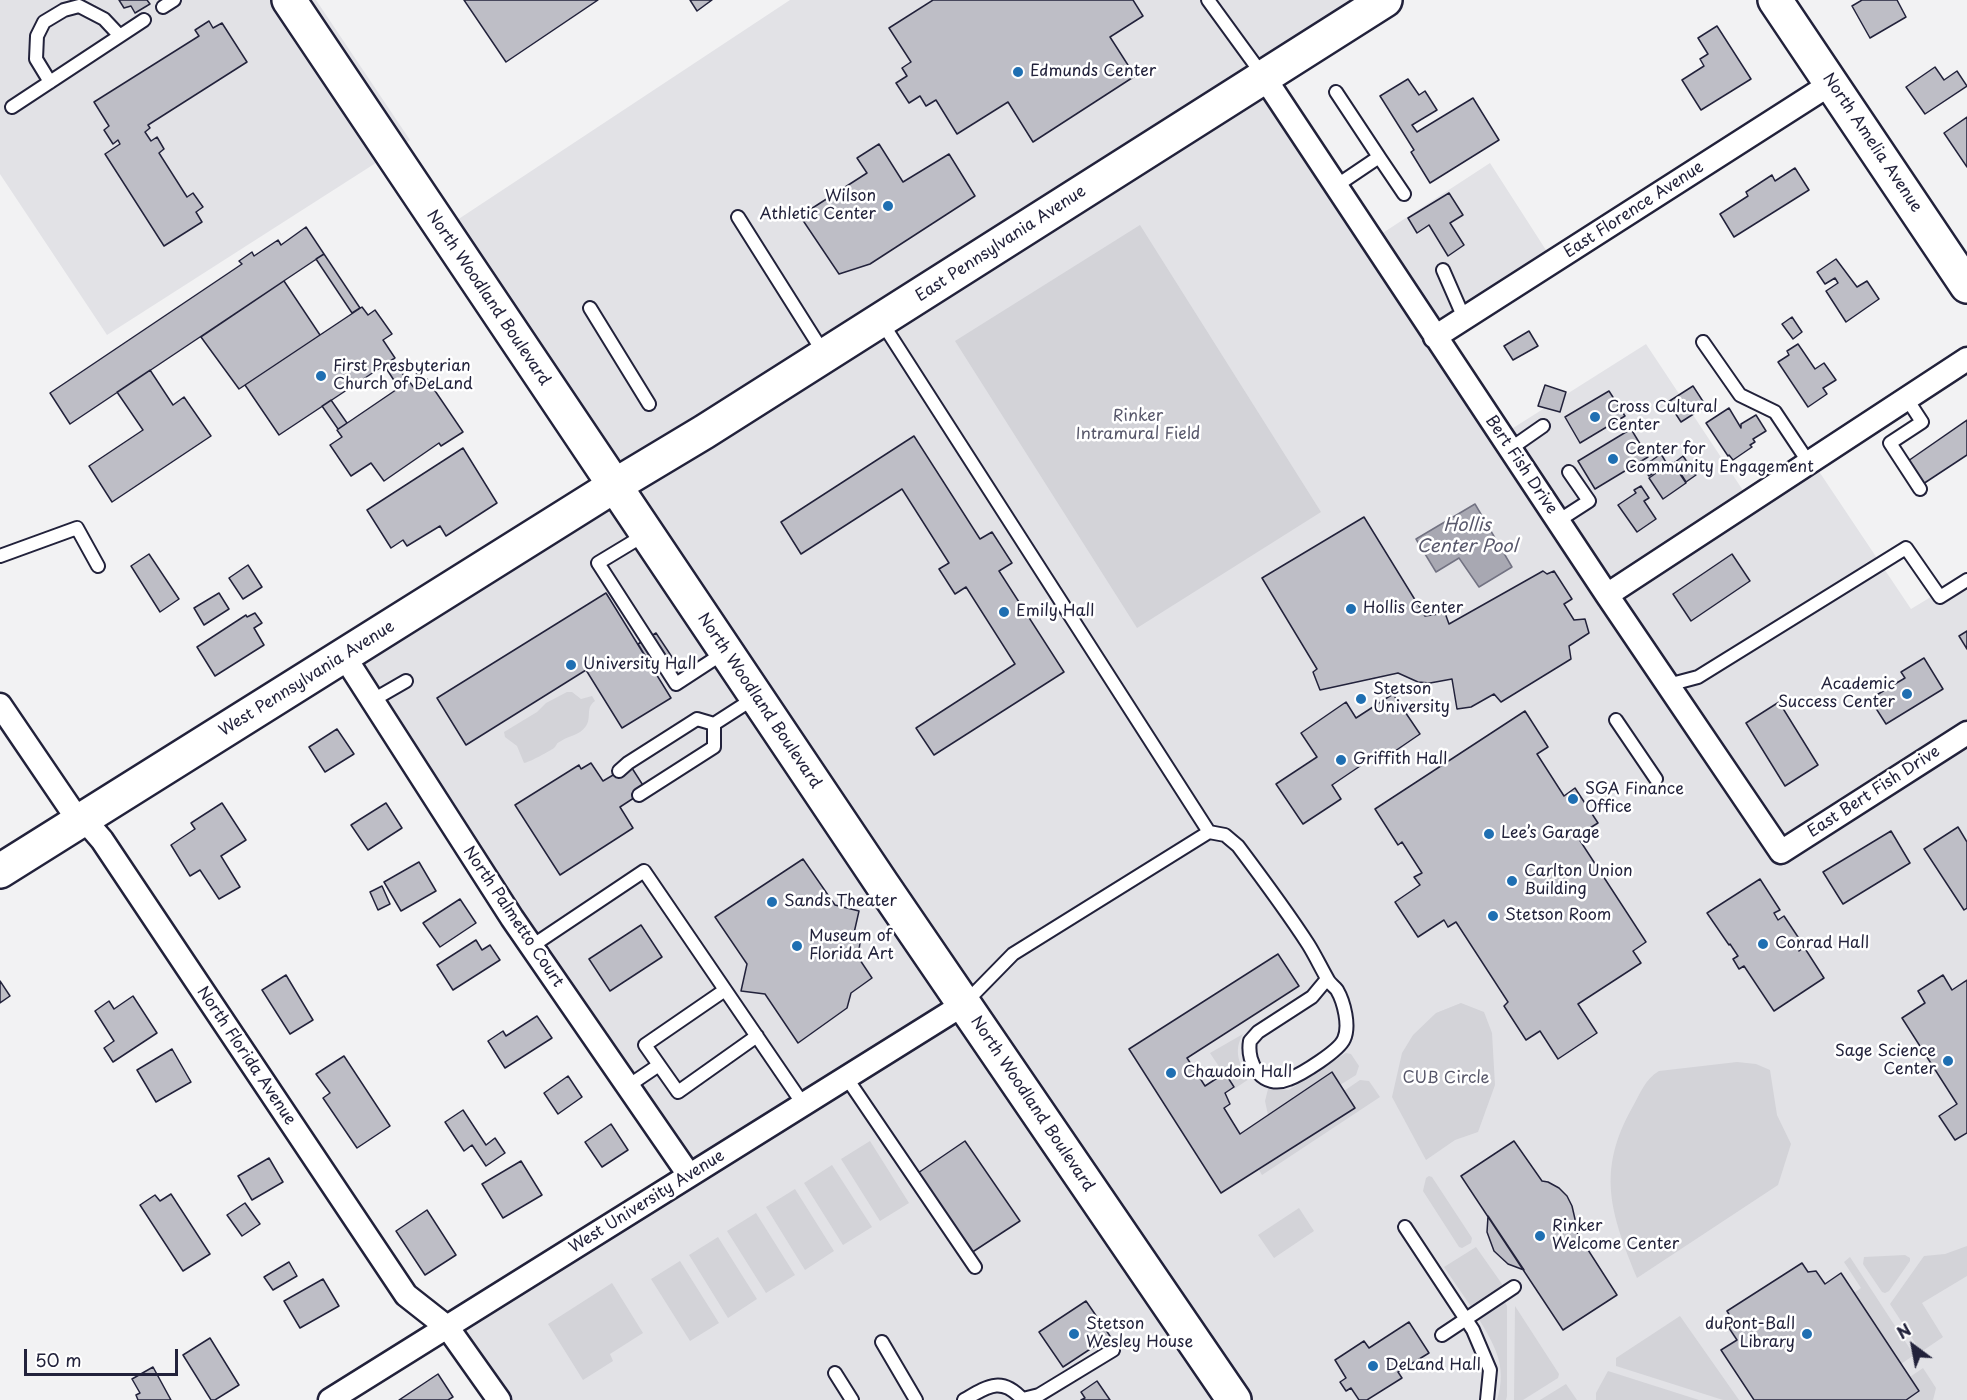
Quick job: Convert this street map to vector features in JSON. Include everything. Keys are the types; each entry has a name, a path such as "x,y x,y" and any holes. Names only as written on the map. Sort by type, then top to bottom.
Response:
{"main road":[{"name":"North Woodland Boulevard","path":"289,0 614,486 1234,1400"},
{"name":"East Pennsylvania Avenue","path":"614,486 825,356 1385,0"},
{"name":"North Amelia Avenue","path":"1776,0 1967,286"},
{"name":"West Pennsylvania Avenue","path":"0,871 614,486"}],"street":[{"name":"Bert Fish Drive","path":"1264,77 1607,595 1781,852"},
{"name":"East Florence Avenue","path":"1435,337 1832,83"},
{"path":"1607,595 1967,359"},
{"name":"North Palmetto Court","path":"344,656 532,946 689,1175"},
{"name":"North Florida Avenue","path":"0,705 72,811 83,819 102,840 406,1295 448,1328 499,1400"},
{"name":"East Bert Fish Drive","path":"1781,852 1967,733"},
{"name":"West University Avenue","path":"330,1400 964,1004"}],"lane":[{"path":"163,7 174,0"},
{"path":"1208,0 1264,77"},
{"path":"50,82 36,59 37,36 44,22 64,10 79,6 104,19 120,36"},
{"path":"12,107 144,20"},
{"path":"1336,92 1404,194"},
{"path":"1336,186 1379,157"},
{"path":"738,217 825,356"},
{"path":"1443,270 1464,318"},
{"path":"590,308 649,404"},
{"path":"880,321 1209,832"},
{"path":"1703,342 1740,394 1775,412 1809,463"},
{"path":"1907,399 1922,422 1890,443 1920,489"},
{"path":"1510,448 1543,426"},
{"path":"1558,521 1589,501 1569,472"},
{"path":"0,556 77,528 98,566"},
{"path":"646,533 598,563 676,684 726,651"},
{"path":"1668,685 1698,677 1906,548 1940,597 1967,580"},
{"path":"373,700 406,681"},
{"path":"620,771 628,762 697,719 714,724 757,697"},
{"path":"1616,720 1656,779"},
{"path":"639,795 714,747 714,724"},
{"path":"964,1004 1013,954 1209,832 1225,835 1239,846 1309,945 1327,979 1337,991 1346,1019 1345,1038 1340,1046 1303,1072 1284,1081 1258,1075 1250,1058 1250,1041 1258,1032 1312,997 1327,979"},
{"path":"532,946 644,871 803,1104"},
{"path":"725,990 645,1045 678,1092 757,1036"},
{"path":"628,1086 659,1065"},
{"path":"846,1077 975,1267"},
{"path":"1405,1227 1473,1330 1490,1370 1487,1400"},
{"path":"1442,1335 1514,1287"},
{"path":"882,1342 916,1400"},
{"path":"964,1400 996,1384 1014,1389 1023,1400 1039,1395 1113,1350"},
{"path":"835,1372 852,1400"}],"shaded area":[{"path":"0,0 276,0 382,159 107,335 0,174"},
{"path":"301,0 316,0 410,140 400,147"},
{"name":"Stetson University","path":"790,0 1385,0 1264,77 1372,240 1490,163 1553,261 1436,337 1502,435 1646,344 1750,501 1812,461 1911,609 1967,575 1967,1400 499,1400 448,1328 689,1174 344,656 614,486 442,230"}],"green space":[{"name":"Rinker Intramural Field","path":"1140,225 1321,512 1137,628 955,341"},
{"path":"567,692 572,692 581,699 592,696 595,701 590,707 586,726 577,734 558,743 552,750 524,763 517,746 505,737 504,732 537,712 546,703"},
{"name":"CUB Circle","path":"1461,1003 1484,1012 1492,1033 1495,1085 1478,1132 1455,1140 1426,1160 1392,1097 1402,1053 1413,1035 1436,1013"},
{"path":"1243,1034 1238,1046 1238,1057 1249,1079 1234,1089 1210,1053"},
{"path":"1346,1053 1351,1054 1359,1066 1356,1075 1340,1085 1331,1072 1268,1115 1265,1101 1268,1089 1289,1090"},
{"path":"1737,1062 1756,1064 1770,1070 1777,1115 1791,1144 1778,1185 1637,1278 1620,1233 1611,1193 1614,1153 1621,1131 1643,1087 1659,1071"},
{"path":"1360,1080 1369,1081 1380,1097 1262,1175 1259,1170 1354,1108 1344,1091"},
{"path":"870,1141 909,1203 880,1221 841,1159"},
{"path":"832,1165 872,1227 843,1245 804,1183"},
{"path":"1432,1177 1472,1238 1471,1243 1462,1248 1459,1247 1423,1191 1426,1178"},
{"path":"795,1189 834,1251 805,1270 766,1207"},
{"path":"1299,1208 1314,1231 1274,1258 1258,1235"},
{"path":"756,1213 795,1275 766,1293 727,1231"},
{"path":"718,1237 757,1299 728,1318 689,1255"},
{"path":"1967,1246 1967,1276 1922,1303 1943,1337 1921,1352 1890,1304 1924,1256 1945,1254"},
{"path":"1476,1247 1502,1284 1500,1290 1472,1308 1444,1267"},
{"path":"1905,1255 1910,1258 1910,1261 1889,1291 1882,1292 1863,1264 1864,1257"},
{"path":"1850,1257 1914,1355 1901,1364 1854,1293 1861,1288 1844,1262"},
{"path":"680,1261 719,1323 690,1341 651,1279"},
{"path":"612,1283 643,1333 610,1354 613,1361 583,1380 548,1324"},
{"path":"1504,1300 1507,1306 1507,1396 1506,1400 1497,1400 1501,1376 1498,1356 1477,1316"},
{"path":"1515,1306 1559,1374 1558,1378 1523,1400 1514,1400"},
{"path":"1680,1316 1739,1400 1723,1400 1616,1366 1616,1358"},
{"path":"1923,1368 1936,1388 1933,1400 1906,1400 1919,1391 1910,1377"},
{"path":"1608,1371 1699,1400 1596,1400 1596,1393"},
{"path":"1566,1384 1577,1400 1540,1400"}],"water":[{"name":"Hollis Center Pool","path":"1475,504 1512,567 1479,587 1459,558 1436,572 1416,539"}],"building":[{"path":"119,0 147,0 150,4 135,13 131,6 124,8"},
{"path":"464,0 598,0 506,62"},
{"path":"690,0 712,0 697,11"},
{"name":"Edmunds Center","path":"933,0 1133,0 1143,16 1110,37 1135,76 1033,142 1008,102 957,134 936,100 926,106 920,96 909,103 896,83 907,76 902,68 911,62 889,28"},
{"path":"1862,0 1897,0 1906,17 1870,38 1852,6"},
{"path":"209,21 213,28 222,23 247,62 148,125 150,128 145,132 151,141 157,137 164,149 159,153 187,197 193,193 203,207 196,212 202,222 164,246 105,154 120,144 118,140 113,144 104,130 109,126 94,102 199,36 195,30"},
{"path":"1717,26 1751,79 1701,110 1682,80 1704,66 1700,59 1708,54 1698,38"},
{"path":"1935,67 1944,80 1957,71 1967,86 1925,114 1906,87"},
{"path":"1408,79 1419,95 1425,91 1437,110 1412,125 1417,132 1473,98 1499,140 1430,183 1411,152 1414,150 1380,96"},
{"path":"1967,117 1967,167 1944,133"},
{"name":"Wilson Athletic Center","path":"879,144 903,182 949,154 975,196 870,264 839,274 800,216 867,173 857,158"},
{"path":"1795,168 1809,190 1734,237 1720,214 1748,196 1746,192 1772,175 1775,181"},
{"path":"1449,193 1463,215 1450,223 1464,245 1448,256 1429,225 1417,233 1408,218"},
{"path":"306,227 324,254 70,424 50,393 242,264 239,261 252,252 254,256 278,240 281,245"},
{"path":"324,254 360,308 352,313 316,259"},
{"path":"1836,259 1857,287 1867,281 1879,299 1846,322 1826,291 1838,283 1835,278 1825,284 1817,272"},
{"path":"284,281 320,335 239,389 201,337"},
{"path":"362,307 368,315 375,310 392,334 383,340 395,358 279,435 245,385"},
{"path":"1792,317 1802,332 1793,339 1782,324"},
{"path":"1529,331 1538,346 1513,360 1504,346"},
{"path":"1798,344 1815,369 1824,363 1836,380 1823,388 1827,394 1808,407 1778,362 1789,355 1787,351"},
{"path":"393,359 408,382 399,388 384,365"},
{"path":"150,370 173,405 184,397 211,436 112,502 89,466 143,430 117,392"},
{"path":"427,379 463,432 441,446 439,443 384,481 371,463 351,476 330,445 342,437 337,430 409,381 414,388"},
{"path":"1545,385 1566,392 1560,412 1538,406"},
{"path":"1693,386 1706,406 1681,422 1668,402"},
{"name":"Cross Cultural Center","path":"1609,391 1625,416 1580,443 1565,417"},
{"path":"331,400 347,423 338,429 322,406"},
{"path":"1729,408 1741,428 1741,424 1756,415 1766,431 1753,439 1755,442 1750,445 1752,447 1733,460 1706,423"},
{"path":"1967,420 1967,455 1923,484 1908,461"},
{"name":"Center for Community Engagement","path":"1631,429 1648,457 1595,489 1578,461"},
{"name":"Emily Hall","path":"914,436 980,539 992,532 1012,563 999,571 1064,672 934,755 916,728 1015,664 966,587 955,594 939,569 949,563 902,489 801,554 781,522"},
{"path":"463,448 497,503 446,536 440,526 407,546 403,540 391,548 367,510"},
{"path":"1661,454 1667,464 1649,476 1642,467"},
{"path":"1683,456 1696,475 1686,482 1674,463"},
{"path":"1672,462 1686,483 1663,499 1649,478"},
{"path":"1641,486 1649,498 1644,501 1656,519 1637,532 1618,505 1636,493 1634,490"},
{"name":"Hollis Center","path":"1364,517 1425,616 1445,613 1449,624 1543,571 1547,574 1554,571 1572,599 1564,604 1574,620 1585,619 1589,633 1569,646 1571,659 1501,702 1494,694 1471,707 1457,709 1452,679 1430,683 1418,682 1398,673 1320,690 1313,672 1317,669 1262,578"},
{"path":"149,554 179,599 160,612 131,566"},
{"path":"1732,554 1750,581 1691,621 1673,594"},
{"path":"248,565 262,587 243,599 229,578"},
{"path":"219,593 229,609 204,625 194,608"},
{"name":"University Hall","path":"606,593 671,698 622,728 586,670 466,745 437,698"},
{"path":"255,613 262,623 254,628 264,645 215,676 197,647 246,615 247,617"},
{"path":"1967,631 1967,649 1959,636"},
{"path":"656,633 674,660 655,672 638,644"},
{"name":"Academic Success Center","path":"1924,658 1943,689 1886,724 1870,699 1905,678 1901,672"},
{"name":"Griffith Hall","path":"1393,694 1420,734 1379,762 1375,756 1332,785 1341,799 1303,824 1276,784 1317,757 1301,733 1346,702 1356,718"},
{"path":"1779,702 1818,765 1785,786 1746,723"},
{"name":"Carlton Union Building","path":"1525,711 1548,747 1537,754 1564,796 1575,788 1598,823 1577,836 1646,942 1633,951 1641,963 1578,1004 1597,1033 1558,1059 1540,1031 1526,1040 1504,1006 1508,1002 1456,922 1448,927 1444,920 1418,937 1395,902 1420,885 1414,877 1422,873 1402,842 1398,845 1375,809"},
{"path":"337,729 354,754 325,772 309,747"},
{"path":"591,763 603,781 630,765 646,790 620,807 633,828 560,875 515,805 579,765 581,769"},
{"path":"222,803 246,840 221,856 240,887 219,899 200,870 190,876 171,845 195,829 191,823"},
{"path":"386,803 402,828 368,850 351,825"},
{"path":"1958,827 1967,842 1967,908 1964,910 1924,849"},
{"path":"1891,831 1910,863 1843,904 1823,872"},
{"name":"Museum of Florida Art","path":"803,859 835,905 859,911 854,933 861,936 858,957 872,978 851,993 847,1008 798,1043 765,994 741,991 747,964 715,917"},
{"path":"419,862 436,891 401,911 384,882"},
{"name":"Conrad Hall","path":"1760,879 1780,910 1774,913 1778,920 1784,916 1800,940 1794,944 1799,951 1804,947 1824,978 1774,1011 1744,966 1739,969 1733,959 1738,956 1707,913"},
{"path":"382,886 390,904 378,910 370,892"},
{"path":"460,899 476,923 440,947 423,923"},
{"path":"641,925 662,957 610,991 589,959"},
{"path":"476,940 482,950 490,945 500,960 453,990 437,965"},
{"name":"Chaudoin Hall","path":"1278,954 1299,986 1187,1058 1205,1086 1225,1073 1234,1087 1225,1093 1230,1104 1224,1108 1240,1134 1332,1072 1355,1108 1221,1193 1129,1049"},
{"path":"286,975 313,1020 290,1034 262,990"},
{"name":"Sage Science Center","path":"1943,975 1952,990 1967,980 1967,1133 1955,1140 1939,1116 1957,1104 1902,1018 1925,1003 1918,991"},
{"path":"0,981 10,996 0,1003"},
{"path":"133,996 157,1033 113,1062 104,1048 114,1041 95,1011 109,1001 114,1009"},
{"path":"537,1016 552,1038 505,1068 488,1041 503,1031 506,1036"},
{"path":"172,1049 191,1082 156,1102 137,1070"},
{"path":"344,1056 390,1126 357,1148 323,1098 330,1093 316,1074"},
{"path":"568,1076 582,1097 558,1114 544,1093"},
{"path":"463,1110 486,1145 495,1138 505,1153 486,1166 472,1145 464,1151 445,1122"},
{"path":"611,1124 628,1150 602,1167 585,1142"},
{"path":"965,1141 1020,1221 971,1253 918,1173"},
{"name":"Rinker Welcome Center","path":"1514,1141 1542,1181 1559,1188 1567,1196 1575,1219 1574,1228 1617,1295 1563,1330 1461,1176"},
{"path":"269,1158 283,1182 252,1200 238,1176"},
{"path":"521,1161 542,1195 503,1218 482,1184"},
{"path":"171,1194 210,1254 183,1271 140,1205 155,1195 160,1201"},
{"path":"245,1203 260,1224 242,1236 227,1215"},
{"path":"427,1210 456,1255 425,1275 396,1231"},
{"path":"1488,1216 1524,1270 1508,1264 1494,1251 1487,1232"},
{"path":"289,1262 297,1276 273,1290 264,1277"},
{"name":"duPont-Ball Library","path":"1802,1263 1808,1272 1816,1271 1825,1284 1841,1273 1919,1391 1906,1400 1754,1400 1721,1350 1737,1340 1729,1328 1733,1321 1727,1311"},
{"path":"323,1279 339,1306 300,1328 284,1301"},
{"name":"Stetson Wesley House","path":"1086,1301 1110,1336 1063,1367 1039,1332"},
{"name":"DeLand Hall","path":"1409,1322 1429,1353 1398,1372 1402,1378 1367,1400 1359,1400 1351,1388 1346,1391 1340,1382 1346,1378 1335,1360 1364,1341 1369,1348"},
{"path":"210,1338 239,1385 215,1400 211,1400 183,1355"},
{"path":"153,1367 171,1400 138,1400 136,1395 140,1393 132,1379"},
{"path":"438,1374 453,1397 448,1400 399,1400"},
{"path":"1097,1381 1110,1400 1081,1400 1085,1398 1081,1392"}],"place":[{"name":"Edmunds Center","path":"1018,72"},
{"name":"Wilson Athletic Center","path":"888,206"},
{"name":"First Presbyterian Church of DeLand","path":"321,376"},
{"name":"Cross Cultural Center","path":"1595,417"},
{"name":"Center for Community Engagement","path":"1613,459"},
{"name":"Hollis Center","path":"1351,609"},
{"name":"Emily Hall","path":"1004,612"},
{"name":"University Hall","path":"571,665"},
{"name":"Academic Success Center","path":"1907,694"},
{"name":"Stetson University","path":"1361,699"},
{"name":"Griffith Hall","path":"1341,760"},
{"name":"SGA Finance Office","path":"1573,799"},
{"name":"Lee’s Garage","path":"1489,834"},
{"name":"Carlton Union Building","path":"1512,881"},
{"name":"Sands Theater","path":"772,902"},
{"name":"Stetson Room","path":"1493,916"},
{"name":"Conrad Hall","path":"1763,944"},
{"name":"Museum of Florida Art","path":"797,946"},
{"name":"Sage Science Center","path":"1948,1061"},
{"name":"Chaudoin Hall","path":"1171,1073"},
{"name":"Rinker Welcome Center","path":"1540,1236"},
{"name":"Stetson Wesley House","path":"1074,1334"},
{"name":"duPont-Ball Library","path":"1807,1334"},
{"name":"DeLand Hall","path":"1373,1366"}]}
